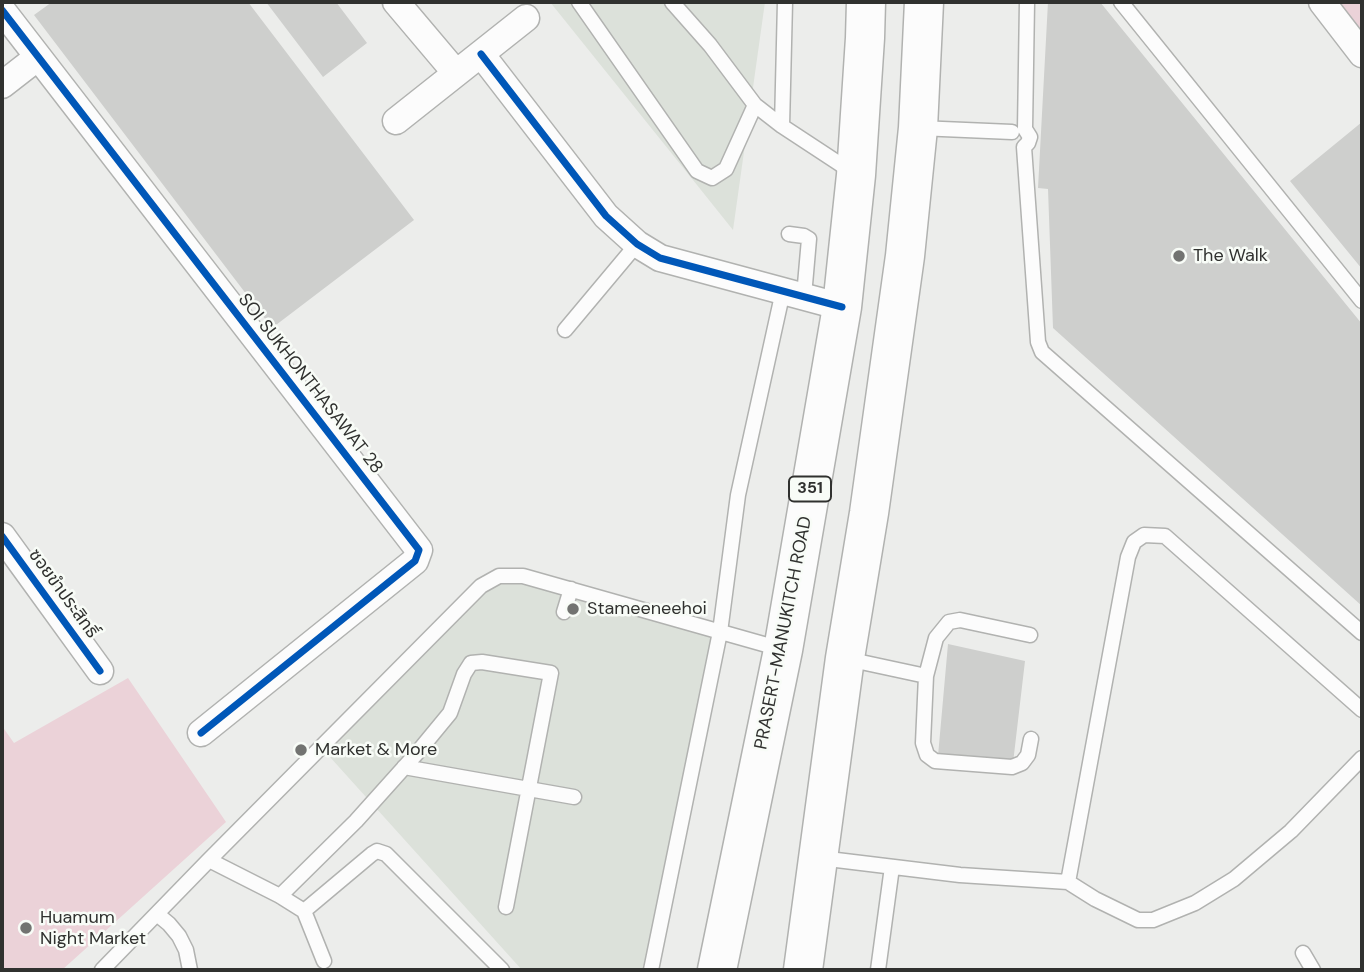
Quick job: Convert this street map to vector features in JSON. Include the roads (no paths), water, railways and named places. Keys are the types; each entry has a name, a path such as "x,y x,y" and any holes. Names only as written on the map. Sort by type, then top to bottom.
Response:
{"main road":[{"name":"PRASERT-MANUKITCH ROAD","path":"717,970 783,650 842,307 856,175 866,2"},
{"path":"803,970 845,658 869,513 905,256 918,128 924,2"}],"street":[{"path":"396,2 456,74"},
{"path":"1322,2 1362,54"},
{"name":"SOI SUKHONTHASAWAT 28","path":"2,10 419,550 415,561 201,733"},
{"path":"396,121 526,18"},
{"path":"481,54 606,216 637,244 660,258 842,307"},
{"path":"2,85 38,57"},
{"name":"ซอยขำประสิทธิ์","path":"2,536 100,671"}],"lane":[{"path":"579,2 697,172 712,178 726,169 755,105"},
{"path":"672,2 755,105 856,175"},
{"path":"782,126 785,2"},
{"path":"1019,131 1027,2"},
{"path":"1121,2 1362,301"},
{"path":"918,128 1019,131 1030,137 1024,147 1038,342 1042,352 1362,633"},
{"path":"651,970 720,632 738,495 808,239 789,234"},
{"path":"565,330 637,244"},
{"path":"1068,882 1128,557 1134,542 1144,535 1165,536 1362,710"},
{"path":"102,970 481,586 499,576 523,576 783,650"},
{"path":"564,612 571,589"},
{"path":"1030,635 960,620 949,622 936,638 926,676 923,743 927,755 935,761 1012,767 1022,763 1028,755 1031,739"},
{"path":"845,658 926,676"},
{"path":"280,896 356,821 450,713 464,674 471,663 551,667 506,907"},
{"path":"818,858 960,875 1068,882 1138,920 1153,920 1195,903 1234,879 1291,831 1362,758"},
{"path":"404,767 573,797"},
{"path":"304,911 377,851 386,854 502,970"},
{"path":"209,860 304,911 324,967"},
{"path":"878,970 892,867"},
{"path":"157,914 179,936 186,950 190,970"},
{"path":"1303,953 1313,970"}],"place":[{"name":"The Walk","path":"1179,256"},
{"name":"Stameeneehoi","path":"573,609"},
{"name":"Market & More","path":"301,750"},
{"name":"Huamum Night Market","path":"26,928"}]}
